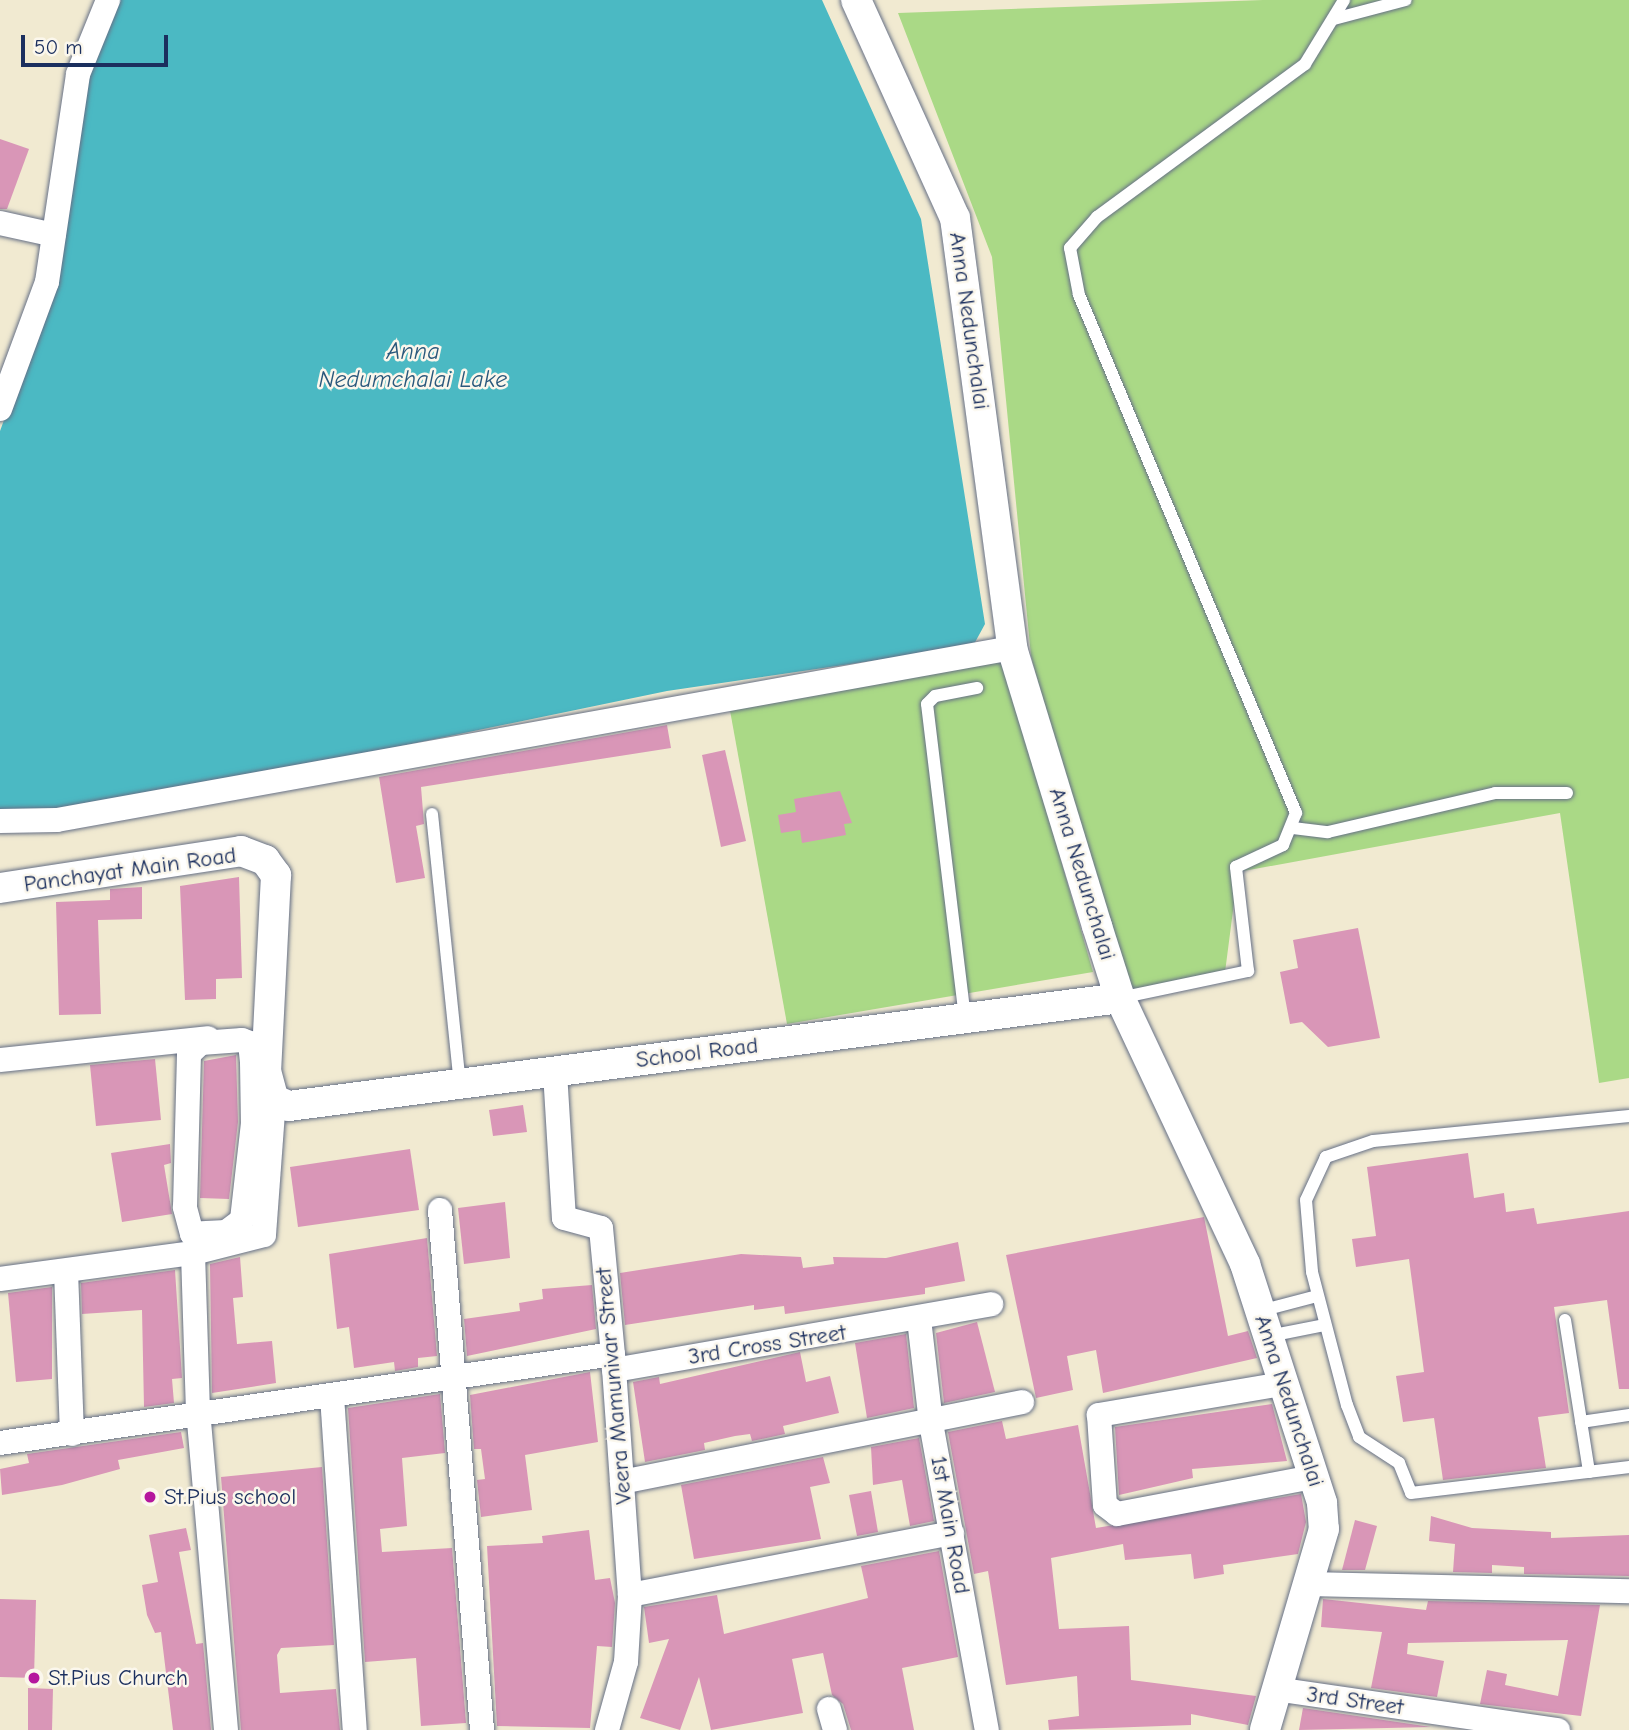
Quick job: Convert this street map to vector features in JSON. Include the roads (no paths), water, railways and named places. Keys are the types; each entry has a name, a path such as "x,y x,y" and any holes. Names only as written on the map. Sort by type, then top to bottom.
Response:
{"street":[{"path":"0,408 7,370 47,282 78,74 108,0"},
{"name":"Anna Nedunchalai","path":"856,0 955,218 1012,648 1120,998 1245,1264 1312,1477 1324,1529 1265,1730"},
{"path":"0,223 54,235"},
{"path":"0,821 57,820 1012,648"},
{"name":"Panchayat Main Road","path":"0,888 241,851 265,860 276,875 265,1032 265,1114"},
{"name":"School Road","path":"265,1114 289,1106 1120,998"},
{"path":"0,1060 265,1032"},
{"path":"0,1279 193,1253 264,1235 265,1114 250,1044 192,1046 185,1207 192,1234 226,1232 242,1220 265,1114"},
{"name":"Veera Mamunivar Street","path":"555,1072 564,1218 601,1227 614,1362 630,1595 626,1662 607,1730"},
{"path":"440,1210 456,1374 482,1730"},
{"path":"193,1253 198,1410 226,1730"},
{"path":"66,1271 72,1434"},
{"name":"3rd Cross Street","path":"0,1443 72,1434 198,1410 332,1396 456,1374 614,1362 919,1320 991,1304"},
{"name":"1st Main Road","path":"919,1320 931,1423 987,1730"},
{"path":"1282,1384 1099,1415 1105,1505 1117,1514 1312,1477"},
{"path":"332,1396 355,1730"},
{"path":"622,1482 931,1423 1022,1402"},
{"path":"630,1595 952,1534"},
{"path":"1309,1584 1629,1591"},
{"name":"3rd Street","path":"1276,1689 1558,1730"}],"lane":[{"path":"1120,998 1248,971 1236,867 1283,845 1293,828 1293,800 1069,259 1090,223 1305,64 1344,0"},
{"path":"1334,19 1406,0"},
{"path":"965,1018 927,704 934,696 977,688"},
{"path":"1293,828 1328,832 1495,793 1567,793"},
{"path":"432,814 460,1083"},
{"path":"1629,1116 1373,1141 1326,1157 1306,1200 1317,1296 1359,1437 1399,1463 1411,1493 1629,1467"},
{"path":"1263,1323 1317,1296"},
{"path":"1565,1320 1589,1472"},
{"path":"1263,1323 1324,1325"},
{"path":"1581,1422 1629,1415"}],"water":[{"name":"Anna Nedumchalai Lake","path":"118,0 822,0 921,219 985,624 973,646 667,691 121,804 0,814 0,431 55,282 84,85"}],"place":[{"name":"St.Pius school","path":"150,1497"},
{"name":"St.Pius Church","path":"34,1678"}]}
